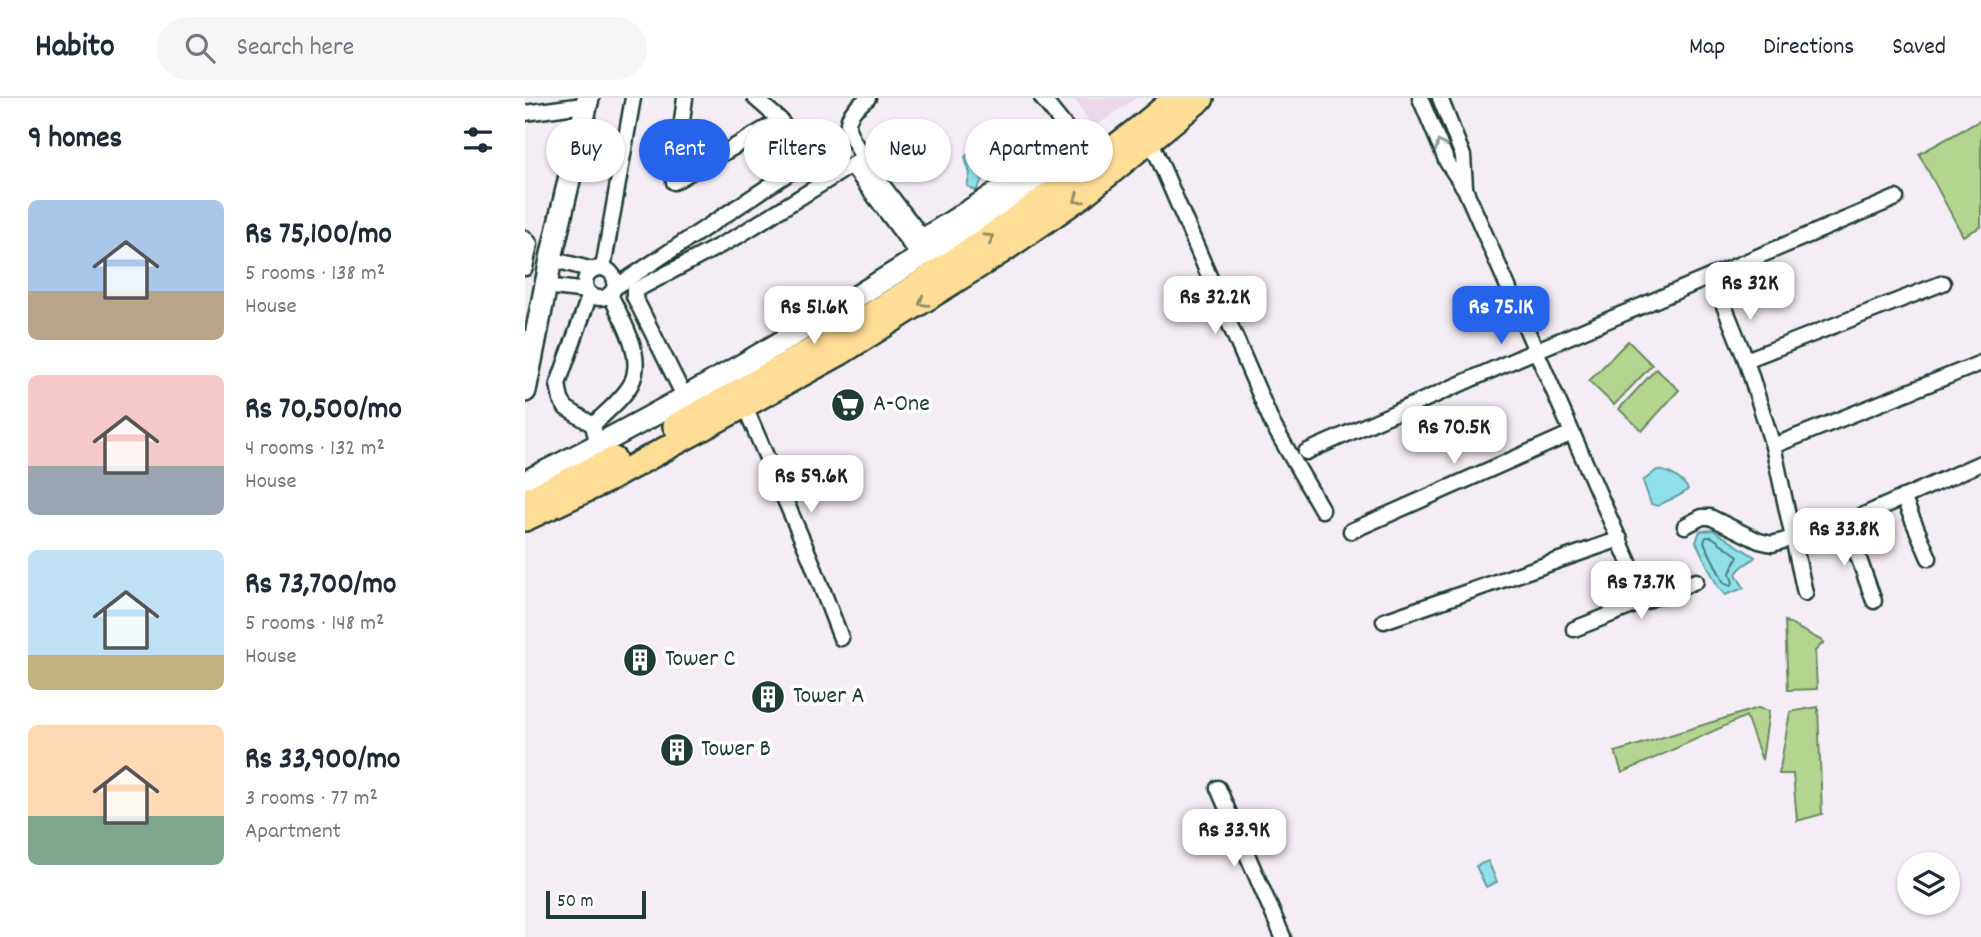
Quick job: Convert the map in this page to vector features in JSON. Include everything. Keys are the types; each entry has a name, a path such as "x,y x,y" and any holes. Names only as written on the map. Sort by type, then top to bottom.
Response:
{"main road":[{"path":"1113,133 1175,98"},
{"path":"525,519 608,480 839,354 1002,252 1098,184 1202,98"},
{"path":"525,501 602,465 730,397 854,326 927,255 1036,182"}],"street":[{"path":"596,435 566,408 561,400 558,384 589,293 585,282 598,269 633,98"},
{"path":"685,98 674,182 744,141"},
{"path":"755,98 779,119"},
{"path":"868,98 855,109 848,124 858,162 927,255"},
{"path":"1042,98 1060,119"},
{"path":"1420,98 1447,162 1465,189 1646,601"},
{"path":"1440,98 1463,156 1465,189"},
{"path":"525,323 537,245 582,103 528,107"},
{"path":"1151,141 1273,425 1322,510"},
{"path":"685,398 634,296 634,291 738,236 858,162"},
{"path":"546,286 589,293 599,298 777,182"},
{"path":"525,482 596,435 685,398 927,255 1036,182"},
{"path":"1306,452 1535,351 1896,198"},
{"path":"537,245 598,269 608,270 614,278 612,291 635,351 635,376 596,435"},
{"path":"525,268 537,245"},
{"path":"525,391 546,286 537,245"},
{"path":"1712,276 1746,360 1773,446 1805,593"},
{"path":"1746,360 1943,284"},
{"path":"1773,446 1981,363"},
{"path":"745,407 811,559 841,638"},
{"path":"1351,531 1572,433"},
{"path":"1685,526 1702,517 1710,517 1759,541 1772,544 1793,540 1846,523 1980,467"},
{"path":"1903,498 1929,558"},
{"path":"1846,523 1874,601"},
{"path":"1384,621 1620,538"},
{"path":"1574,629 1696,581"},
{"path":"1218,788 1283,937"}],"shaded area":[{"path":"1074,98 1136,98 1106,119 1087,119"}],"green space":[{"path":"1981,120 1981,227 1963,236 1919,154"},
{"path":"1628,341 1652,365 1614,405 1589,381"},
{"path":"1656,369 1679,390 1642,431 1619,409"},
{"path":"1785,621 1824,642 1815,651 1817,689 1788,690"},
{"path":"1818,707 1822,814 1797,821 1793,774 1779,774 1790,712"},
{"path":"1758,708 1769,711 1762,760 1746,716 1622,773 1615,752"}],"water":[{"path":"968,182 981,182 976,191 967,186"},
{"path":"1657,470 1675,476 1688,489 1658,506 1651,504 1643,481"},
{"path":"1713,530 1755,557 1736,574 1744,588 1725,595 1718,587 1696,542 1700,531"},
{"path":"1488,861 1497,882 1486,887 1476,866"}],"place":[{"name":"A-One","path":"848,405"},
{"name":"Tower C","path":"640,660"},
{"name":"Tower A","path":"768,697"},
{"name":"Tower B","path":"677,750"}]}
